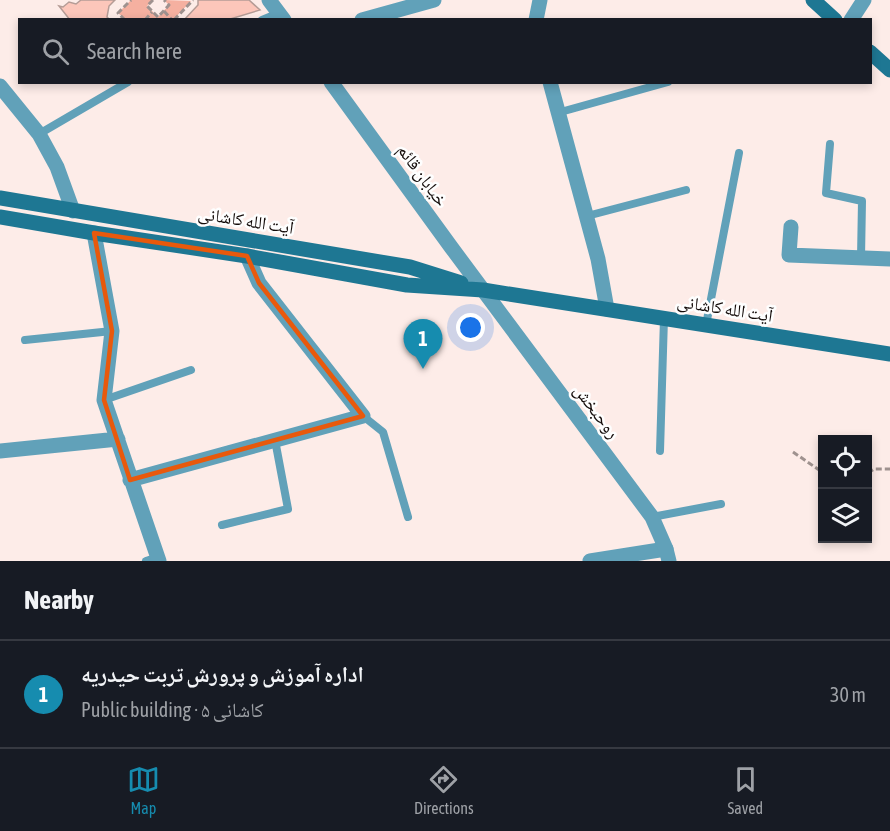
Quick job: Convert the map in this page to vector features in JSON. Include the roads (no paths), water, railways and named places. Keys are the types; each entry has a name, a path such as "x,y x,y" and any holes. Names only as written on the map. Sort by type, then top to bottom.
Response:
{"main road":[{"path":"813,0 833,18"},
{"path":"872,54 890,70"},
{"name":"آیت الله کاشانی","path":"0,198 410,267 483,290"},
{"name":"آیت الله کاشانی","path":"0,217 247,256 407,285 483,290 890,354"}],"street":[{"path":"269,0 282,16"},
{"path":"369,18 434,0"},
{"path":"536,18 540,0"},
{"path":"852,18 864,0"},
{"name":"خیابان قائم","path":"332,84 483,290"},
{"path":"550,84 598,259 607,309"},
{"path":"0,86 39,134 57,167 73,211"},
{"path":"791,227 789,255 890,259"},
{"path":"94,233 112,331 104,400 155,560"},
{"path":"130,480 363,416 259,283 247,256"},
{"name":"روحبخش","path":"483,290 652,517 667,555"},
{"path":"0,451 118,439"},
{"path":"591,561 667,555"}],"lane":[{"path":"39,134 125,84"},
{"path":"557,112 661,84"},
{"path":"830,144 826,193 862,201 861,258"},
{"path":"706,325 739,153"},
{"path":"587,216 686,190"},
{"path":"660,451 664,318"},
{"path":"25,340 112,331"},
{"path":"104,400 191,370"},
{"path":"363,416 383,432 408,517"},
{"path":"222,525 288,510 275,440"},
{"path":"652,517 721,504"}],"place":[{"name":"اداره آموزش و پرورش تربت حیدریه","path":"423,369"}]}
